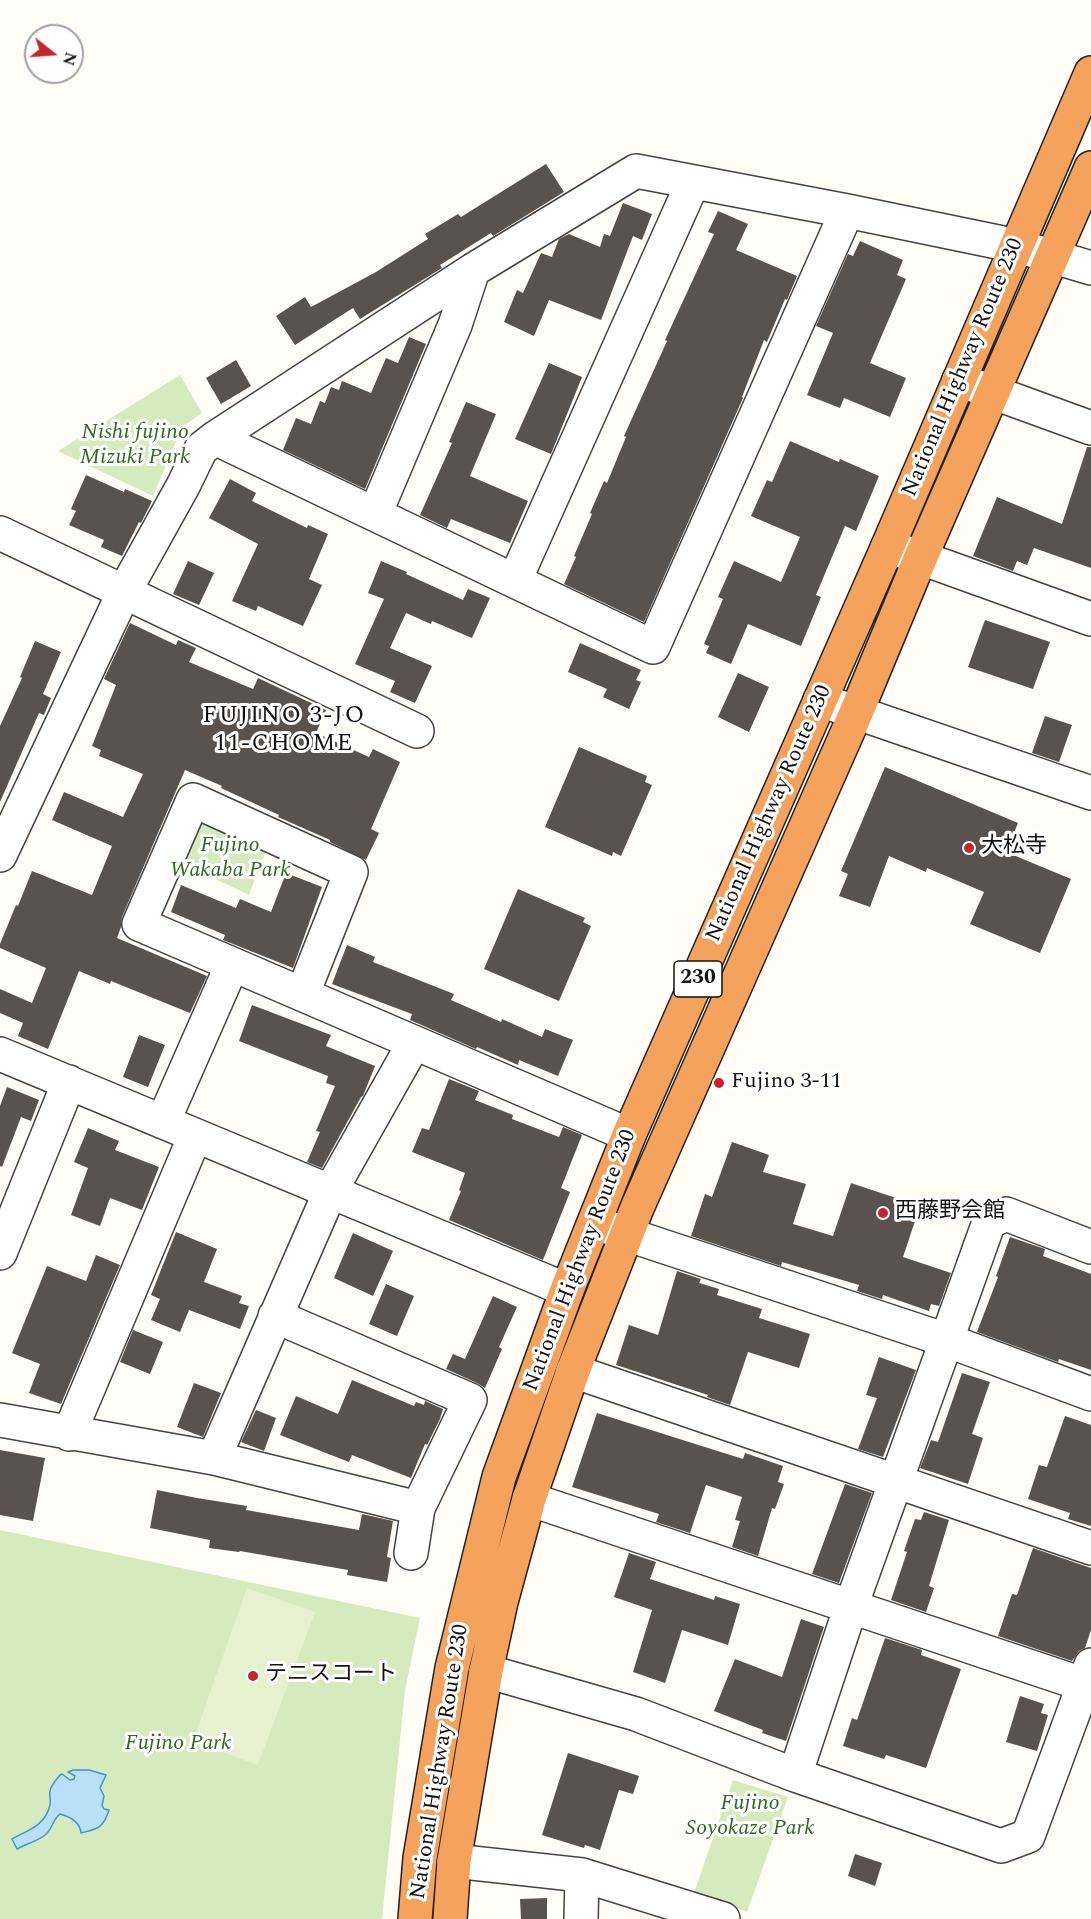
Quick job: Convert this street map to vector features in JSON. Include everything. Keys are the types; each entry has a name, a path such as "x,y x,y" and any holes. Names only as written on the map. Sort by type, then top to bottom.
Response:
{"highway":[{"name":"National Highway Route 230","path":"415,1919 420,1858 452,1668 499,1477 567,1290 629,1135 888,546 1091,73"},
{"name":"National Highway Route 230","path":"450,1919 454,1861 486,1671 501,1602 529,1498 573,1371 626,1234 856,713 920,559 1091,168"}],"street":[{"path":"0,855 124,592 201,449 473,270 636,171 1017,246 1091,268"},
{"path":"514,580 693,182"},
{"path":"215,438 653,647 847,211"},
{"path":"375,514 455,325 473,270"},
{"path":"959,380 1091,428"},
{"path":"0,533 417,731"},
{"path":"888,546 1091,620"},
{"path":"820,700 1091,793"},
{"path":"303,993 351,872 193,800 139,924 629,1135"},
{"path":"163,1122 232,965"},
{"path":"214,1458 330,1192 414,1043"},
{"path":"0,1054 567,1290"},
{"path":"0,1253 69,1082"},
{"path":"69,1434 195,1136"},
{"path":"795,1775 851,1606 988,1222 1006,1214 1091,1247"},
{"path":"594,1222 946,1340 1091,1394"},
{"path":"275,1316 470,1400 418,1508 411,1554"},
{"path":"573,1371 1091,1548"},
{"path":"0,1420 214,1458 418,1508"},
{"path":"486,1671 636,1714 795,1775 1001,1846 1028,1836 1089,1679 851,1606 529,1498"},
{"path":"454,1861 582,1875 723,1919"},
{"path":"581,1919 582,1875"}],"green space":[{"name":"Nishi fujino Mizuki Park","path":"180,375 202,413 182,427 153,496 58,451"},
{"name":"Fujino Wakaba Park","path":"201,820 266,850 249,895 184,864"},
{"name":"Fujino Park","path":"0,1530 420,1618 405,1690 382,1919 0,1919"},
{"name":"テニスコート","path":"247,1588 315,1612 258,1765 193,1741"},
{"name":"Fujino Soyokaze Park","path":"733,1780 788,1797 747,1912 694,1893"}],"water":[{"path":"89,1770 106,1775 100,1788 104,1796 102,1805 104,1809 109,1810 102,1825 81,1833 74,1820 60,1814 45,1835 17,1849 12,1839 40,1823 48,1812 53,1784 62,1774 70,1780 74,1779 75,1776 68,1772"}],"building":[{"path":"546,164 564,192 493,236 491,233 440,265 442,268 360,319 353,308 295,345 276,316 305,297 311,307 376,272 428,239 425,234 458,214 461,217"},
{"path":"623,203 652,214 642,240 633,236 601,320 549,300 534,336 504,322 517,290 523,293 541,253 552,257 559,239 569,234 600,247 604,234 610,236"},
{"path":"718,211 748,224 736,250 797,276 767,342 764,340 743,398 644,622 564,584 592,514 590,513 604,481 607,483 626,437 624,436 667,341 665,340 714,234 708,232"},
{"path":"860,241 903,260 897,275 906,279 870,363 906,378 890,417 844,398 840,408 807,395 833,333 816,326 848,254 853,256"},
{"path":"409,337 426,344 365,489 283,450 296,418 311,424 320,401 325,403 331,387 339,390 342,381 371,393 386,358 398,363"},
{"path":"236,360 251,386 221,404 206,378"},
{"path":"549,363 582,377 551,454 515,439"},
{"path":"466,402 496,414 470,476 528,501 510,543 451,519 447,528 420,515 452,443 449,442"},
{"path":"790,441 879,476 856,531 845,526 816,595 821,597 801,646 748,624 731,664 706,653 709,646 704,644 723,599 718,597 734,561 781,582 800,537 751,516 767,480 772,482"},
{"path":"1087,447 1091,447 1091,568 1034,548 1027,565 1017,561 1013,571 973,556 997,497 1062,524"},
{"path":"86,475 124,492 125,489 152,501 122,556 101,547 104,540 69,525 76,511 71,509"},
{"path":"230,479 256,493 252,501 307,528 308,525 328,534 309,579 322,585 303,626 258,606 256,611 232,601 258,544 209,518"},
{"path":"188,561 214,573 199,605 173,594"},
{"path":"381,561 463,600 468,589 490,598 472,638 406,613 390,648 432,666 415,703 390,692 395,681 355,664 384,599 368,593"},
{"path":"985,620 1050,642 1033,689 968,667"},
{"path":"130,623 176,645 178,640 196,648 189,662 253,689 258,678 326,710 316,733 369,757 373,749 400,762 371,829 379,833 366,860 330,840 221,788 222,786 185,770 122,917 117,938 207,976 190,1013 111,981 110,984 79,971 48,1049 18,1036 23,1023 0,1013 0,989 32,1003 46,968 0,948 0,944 32,871 92,895 112,846 52,820 64,792 123,817 143,774 99,756 101,750 92,746 116,685 104,679"},
{"path":"35,641 61,652 43,694 51,698 44,715 39,713 0,802 0,726 22,678 20,677"},
{"path":"580,643 641,670 636,680 641,682 629,709 603,697 607,689 568,672"},
{"path":"738,673 769,687 749,732 718,717"},
{"path":"1045,716 1072,725 1059,762 1032,753"},
{"path":"579,747 647,776 645,782 652,785 621,856 613,852 612,856 545,827"},
{"path":"885,767 1018,823 1006,852 1071,879 1040,953 970,924 984,892 927,868 926,872 889,856 870,907 839,896 848,874 841,871"},
{"path":"286,873 322,887 293,968 223,940 225,935 171,912 181,885 236,908 240,899 271,912"},
{"path":"518,889 585,918 583,922 591,926 559,1001 484,969"},
{"path":"347,945 375,957 373,962 454,994 451,1000 501,1022 502,1019 542,1037 545,1029 573,1040 558,1076 519,1060 518,1065 477,1047 476,1049 410,1020 412,1014 332,984"},
{"path":"252,1005 331,1035 326,1046 375,1066 363,1096 322,1168 307,1162 320,1132 316,1131 335,1086 326,1083 328,1076 239,1041"},
{"path":"139,1035 165,1045 148,1087 123,1077"},
{"path":"449,1079 479,1091 475,1100 513,1115 512,1119 559,1137 563,1127 582,1135 561,1188 570,1192 543,1260 449,1220 461,1191 459,1190 465,1173 412,1152 422,1128 429,1130"},
{"path":"7,1087 39,1100 31,1121 21,1117 2,1167 0,1166 0,1106"},
{"path":"88,1128 119,1141 115,1150 159,1167 142,1210 110,1198 100,1226 71,1215 88,1168 74,1162"},
{"path":"732,1142 769,1155 763,1172 806,1184 793,1224 833,1236 851,1183 920,1206 903,1257 951,1273 939,1306 931,1304 929,1311 883,1295 882,1299 857,1291 859,1285 782,1262 781,1266 691,1236 705,1194 712,1197"},
{"path":"176,1232 217,1249 204,1282 242,1296 239,1303 249,1306 240,1329 189,1310 180,1332 151,1320 160,1299 151,1295"},
{"path":"353,1233 393,1251 373,1296 334,1278"},
{"path":"1010,1237 1045,1249 1043,1256 1091,1274 1091,1370 1059,1359 1058,1362 977,1332"},
{"path":"96,1255 120,1265 61,1404 29,1393 40,1364 12,1353 47,1266 86,1281"},
{"path":"677,1271 701,1279 699,1283 719,1289 717,1295 762,1309 759,1318 810,1334 799,1368 748,1352 730,1405 707,1397 708,1395 616,1365 629,1325 658,1335"},
{"path":"386,1284 414,1296 397,1336 369,1324"},
{"path":"493,1296 517,1307 499,1347 502,1349 485,1388 446,1369 453,1354 465,1359"},
{"path":"133,1330 163,1342 150,1374 120,1362"},
{"path":"879,1357 916,1370 883,1457 858,1449 877,1398 866,1395"},
{"path":"962,1373 990,1382 972,1434 983,1438 968,1484 920,1468 931,1440 938,1442"},
{"path":"352,1380 414,1406 416,1402 424,1405 425,1401 443,1409 411,1478 352,1455 349,1462 280,1435 296,1396 338,1414"},
{"path":"194,1383 221,1393 203,1437 177,1427"},
{"path":"256,1410 276,1418 264,1451 241,1442"},
{"path":"597,1413 743,1459 745,1453 783,1466 778,1482 784,1484 775,1509 772,1508 758,1556 732,1547 740,1521 735,1520 742,1497 706,1485 690,1533 656,1522 659,1514 572,1487"},
{"path":"1065,1416 1091,1425 1091,1526 1068,1519 1070,1513 1028,1499 1039,1465 1047,1467"},
{"path":"0,1450 45,1458 33,1521 0,1515"},
{"path":"845,1484 872,1493 839,1583 812,1574"},
{"path":"157,1490 247,1506 246,1510 359,1530 362,1514 393,1521 387,1557 391,1558 387,1582 347,1575 348,1570 240,1551 209,1548 210,1540 150,1528"},
{"path":"924,1512 949,1520 929,1586 934,1588 926,1612 891,1600 915,1519 921,1520"},
{"path":"1033,1548 1091,1568 1091,1630 1085,1648 1079,1651 1072,1661 998,1636 1012,1594 1017,1595"},
{"path":"629,1553 656,1562 650,1579 714,1600 715,1596 740,1604 728,1645 682,1630 665,1683 633,1672 652,1610 614,1597"},
{"path":"801,1619 824,1627 786,1741 762,1733 763,1730 714,1711 735,1659 782,1677"},
{"path":"885,1638 922,1650 921,1655 961,1669 926,1768 886,1755 884,1759 843,1746 852,1718 857,1720"},
{"path":"1020,1696 1044,1704 1041,1713 1048,1715 1037,1751 1006,1742"},
{"path":"568,1753 639,1776 633,1794 619,1790 600,1850 585,1845 584,1848 542,1835"},
{"path":"855,1854 882,1863 875,1886 848,1876"},
{"path":"547,1898 547,1919 521,1919 520,1899"}],"place":[{"name":"大松寺","path":"969,848"},
{"name":"Fujino 3-11","path":"719,1083"},
{"name":"西藤野会館","path":"883,1213"},
{"name":"テニスコート","path":"253,1676"}],"district":[{"name":"FUJINO 3-JO 11-CHOME","path":"284,731"}]}
